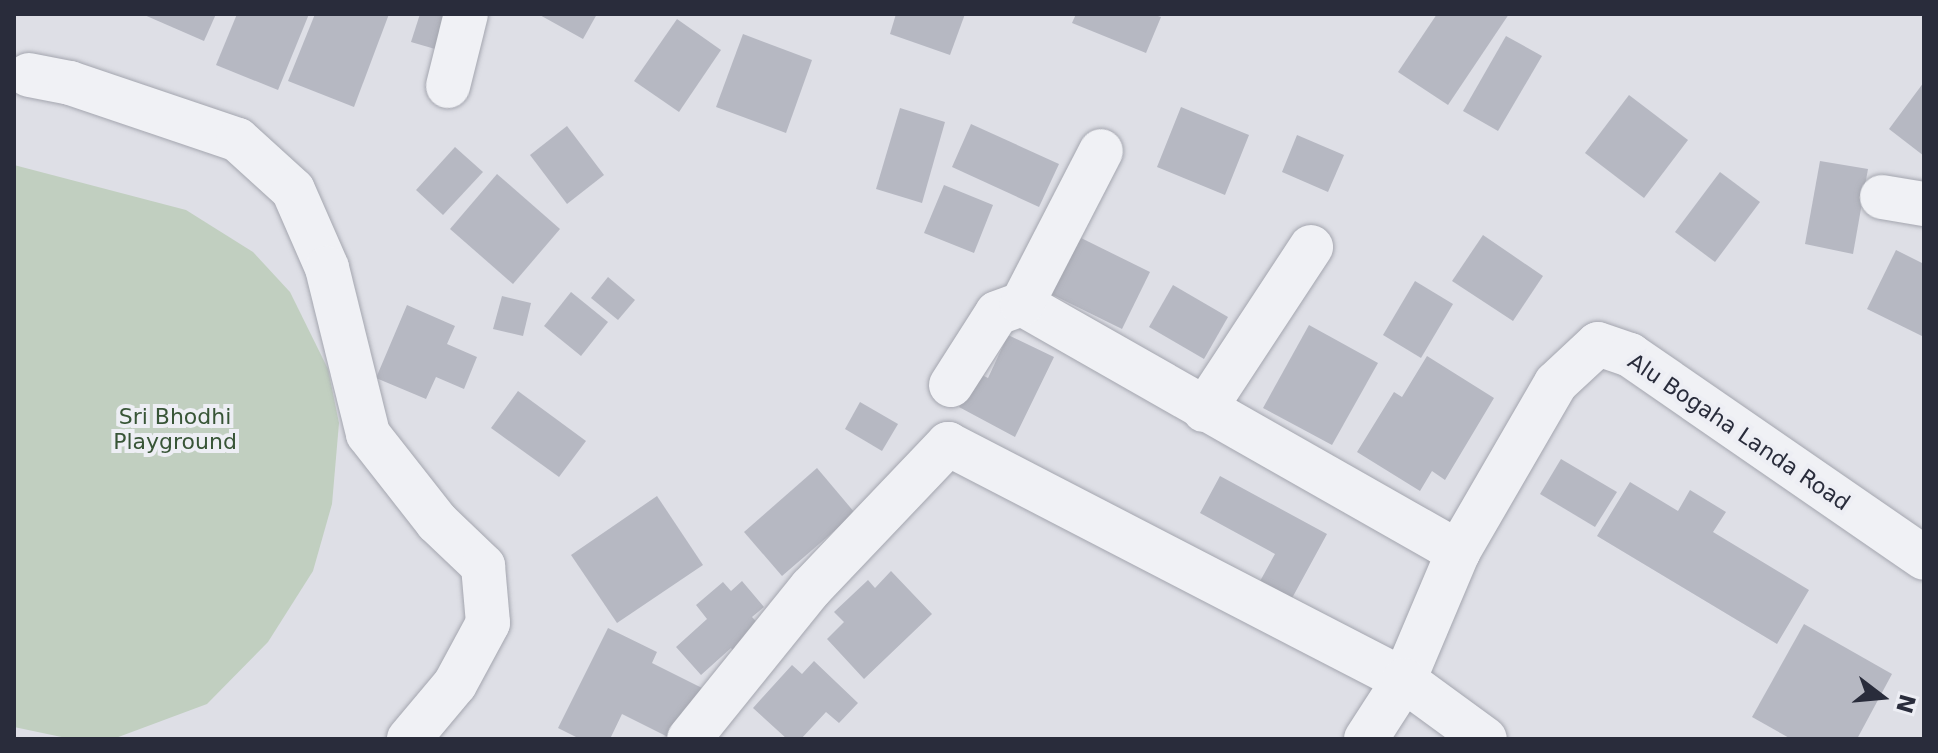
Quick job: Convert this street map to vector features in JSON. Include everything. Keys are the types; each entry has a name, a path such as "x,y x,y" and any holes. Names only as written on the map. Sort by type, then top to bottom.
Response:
{"street":[{"path":"448,86 466,14"},
{"path":"29,75 70,83 238,140 293,190 327,268 368,434 437,522 483,566 488,623 455,684 409,739"},
{"path":"951,385 997,313 1022,304 1101,151"},
{"path":"1204,410 1311,247"},
{"path":"1022,304 1458,552 1404,680 1366,739"},
{"name":"Alu Bogaha Landa Road","path":"1458,552 1556,383 1598,344 1630,355 1924,558"},
{"path":"689,739 811,588 948,444 1404,680 1485,739"}],"green space":[{"name":"Sri Bhodhi Playground","path":"14,165 186,210 253,252 290,292 328,369 339,423 332,504 313,571 268,642 207,704 113,739 71,739 14,727"}],"building":[{"path":"142,14 216,14 204,41"},
{"path":"237,14 309,14 278,90 216,65"},
{"path":"315,14 389,14 354,107 288,81"},
{"path":"420,14 453,14 442,51 411,42"},
{"path":"538,14 597,14 583,39"},
{"path":"896,14 965,14 950,55 890,34"},
{"path":"1076,14 1152,14 1161,17 1146,53 1072,23"},
{"path":"1437,14 1509,14 1448,105 1398,72"},
{"path":"677,19 721,50 679,112 634,81"},
{"path":"743,34 812,60 786,133 716,107"},
{"path":"1506,36 1542,56 1498,131 1463,111"},
{"path":"1924,82 1924,156 1889,129"},
{"path":"1629,95 1688,140 1644,198 1585,153"},
{"path":"1181,107 1249,135 1225,195 1157,167"},
{"path":"900,108 945,122 922,203 876,189"},
{"path":"971,124 1059,164 1039,207 952,167"},
{"path":"567,126 604,175 567,204 530,155"},
{"path":"1297,135 1344,155 1328,192 1282,172"},
{"path":"455,147 483,172 443,215 416,190"},
{"path":"1820,161 1868,169 1853,254 1805,244"},
{"path":"1720,172 1760,202 1715,262 1675,232"},
{"path":"497,174 560,229 513,284 450,229"},
{"path":"944,185 993,205 974,253 924,233"},
{"path":"1483,235 1543,276 1513,321 1452,281"},
{"path":"1077,236 1150,272 1122,329 1049,293"},
{"path":"1896,250 1924,264 1924,337 1867,309"},
{"path":"608,277 635,300 618,320 591,298"},
{"path":"1415,281 1453,304 1421,358 1383,335"},
{"path":"1173,285 1228,317 1204,359 1149,327"},
{"path":"571,292 608,322 581,356 544,326"},
{"path":"502,296 531,303 523,336 493,329"},
{"path":"407,305 455,326 447,344 477,357 464,389 436,377 426,399 376,378"},
{"path":"1309,325 1378,363 1332,445 1263,408"},
{"path":"1008,335 1054,357 1015,437 959,407 976,372 988,378"},
{"path":"1427,356 1494,398 1445,480 1432,471 1420,491 1357,452 1394,392 1402,397"},
{"path":"518,391 586,441 559,477 491,428"},
{"path":"860,402 898,424 882,451 845,429"},
{"path":"1561,459 1617,492 1595,527 1540,494"},
{"path":"817,468 855,513 782,576 744,532"},
{"path":"1220,476 1327,534 1291,600 1259,583 1275,554 1200,513"},
{"path":"1630,482 1678,511 1690,490 1726,512 1713,532 1809,590 1777,644 1597,536"},
{"path":"657,496 703,565 617,623 571,555"},
{"path":"891,571 932,614 864,679 827,639 844,622 834,612 868,580 875,588"},
{"path":"742,581 764,607 752,617 765,631 737,655 731,648 701,675 676,647 707,619 696,605 723,582 731,591"},
{"path":"1804,624 1892,674 1857,739 1791,739 1752,717"},
{"path":"608,628 657,652 652,663 702,688 672,739 622,714 610,739 580,739 558,728"},
{"path":"814,661 858,703 839,723 826,712 801,739 787,739 753,708 792,665 802,674"}]}
